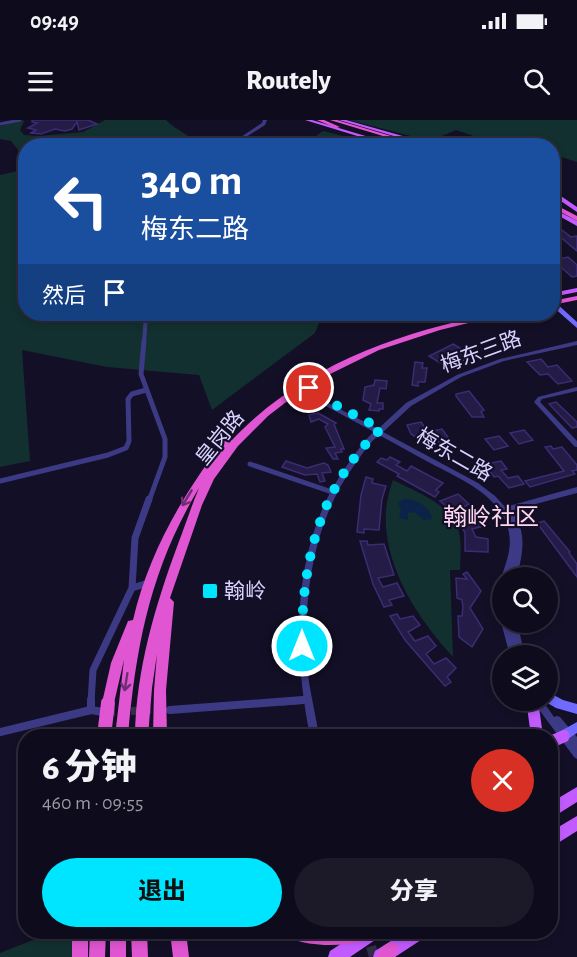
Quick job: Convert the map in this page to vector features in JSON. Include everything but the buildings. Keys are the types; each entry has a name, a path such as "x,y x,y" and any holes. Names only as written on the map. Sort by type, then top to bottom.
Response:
{"highway":[{"path":"319,120 377,138"},
{"path":"334,120 396,138"},
{"path":"332,128 362,134"},
{"path":"560,202 577,211"},
{"path":"560,209 577,219"},
{"path":"560,299 576,296"},
{"name":"皇岗路","path":"122,729 124,696 148,583 176,519 200,478 230,439 264,406 305,376 354,349 409,329 443,321"},
{"name":"皇岗路","path":"142,729 146,675 151,648 170,581 210,479 239,440 288,396 309,381 396,339 467,321"},
{"path":"158,729 161,669 170,581"},
{"path":"104,729 106,708 117,663 142,603"},
{"path":"80,939 80,957"},
{"path":"97,957 98,939"},
{"path":"118,939 118,957"},
{"path":"139,939 140,957"},
{"path":"179,939 181,957"}],"main road":[{"path":"307,120 368,138"},
{"path":"341,122 404,138"},
{"path":"560,198 577,211"},
{"path":"560,214 577,224"},
{"path":"560,299 576,296"},
{"path":"560,307 577,323"},
{"path":"558,703 577,709"},
{"path":"536,711 537,729"},
{"path":"558,807 572,797"},
{"path":"558,836 577,823"},
{"path":"336,957 360,939"},
{"path":"385,955 408,939"}],"street":[{"path":"0,124 20,120"},
{"path":"242,138 261,126 264,120"},
{"path":"91,710 92,677 96,660 132,588 135,538 165,457 163,432 146,390 141,369 145,321"},
{"name":"梅东三路","path":"313,729 307,700 302,631 306,572 316,533 332,492 355,456 379,431 421,398 457,376 516,356 577,343"},
{"name":"梅东二路","path":"309,381 309,388 315,394 489,494 505,509 520,537 516,567"},
{"path":"577,389 540,398 537,402 577,445"},
{"path":"0,481 108,455 126,447 129,441 128,399 132,394 146,390"},
{"name":"梅东二路","path":"288,396 309,395 379,431"},
{"path":"250,464 332,492"},
{"path":"505,509 577,490"},
{"name":"梅东二路","path":"505,509 514,542 508,567"},
{"path":"132,588 148,583"},
{"path":"170,710 307,700"},
{"path":"0,732 106,708"},
{"path":"546,711 569,732 577,754"},
{"path":"551,711 577,744"}],"green space":[{"path":"22,120 24,121 20,130 24,135 38,136 83,132 105,120 166,120 191,138 18,138 18,150 11,141 0,139 0,126"},
{"path":"349,120 577,120 577,162 560,157 560,138 479,138 456,130 437,138 418,138"},
{"path":"323,131 350,138 313,138"},
{"path":"18,171 18,321 320,321 315,333 212,410 199,375 107,367 22,350 30,461 0,467 0,175"},
{"path":"393,480 441,506 455,522 459,532 460,570 450,570 453,657 423,620 398,576 390,552 386,528 387,504"},
{"path":"35,939 81,939 80,957 0,957 0,953"}],"water":[{"path":"405,499 422,504 431,514 432,519 424,520 414,512 408,513 408,520 399,518 401,511 398,502"}],"tunnel":[{"path":"107,712 160,710"},
{"path":"369,939 374,957"}],"place":[{"name":"翰岭","path":"210,591"}],"district":[{"name":"翰岭社区","path":"491,518"}],"route":[{"path":"302,646 306,572 322,515 347,467 381,429 315,394 309,388"}]}
